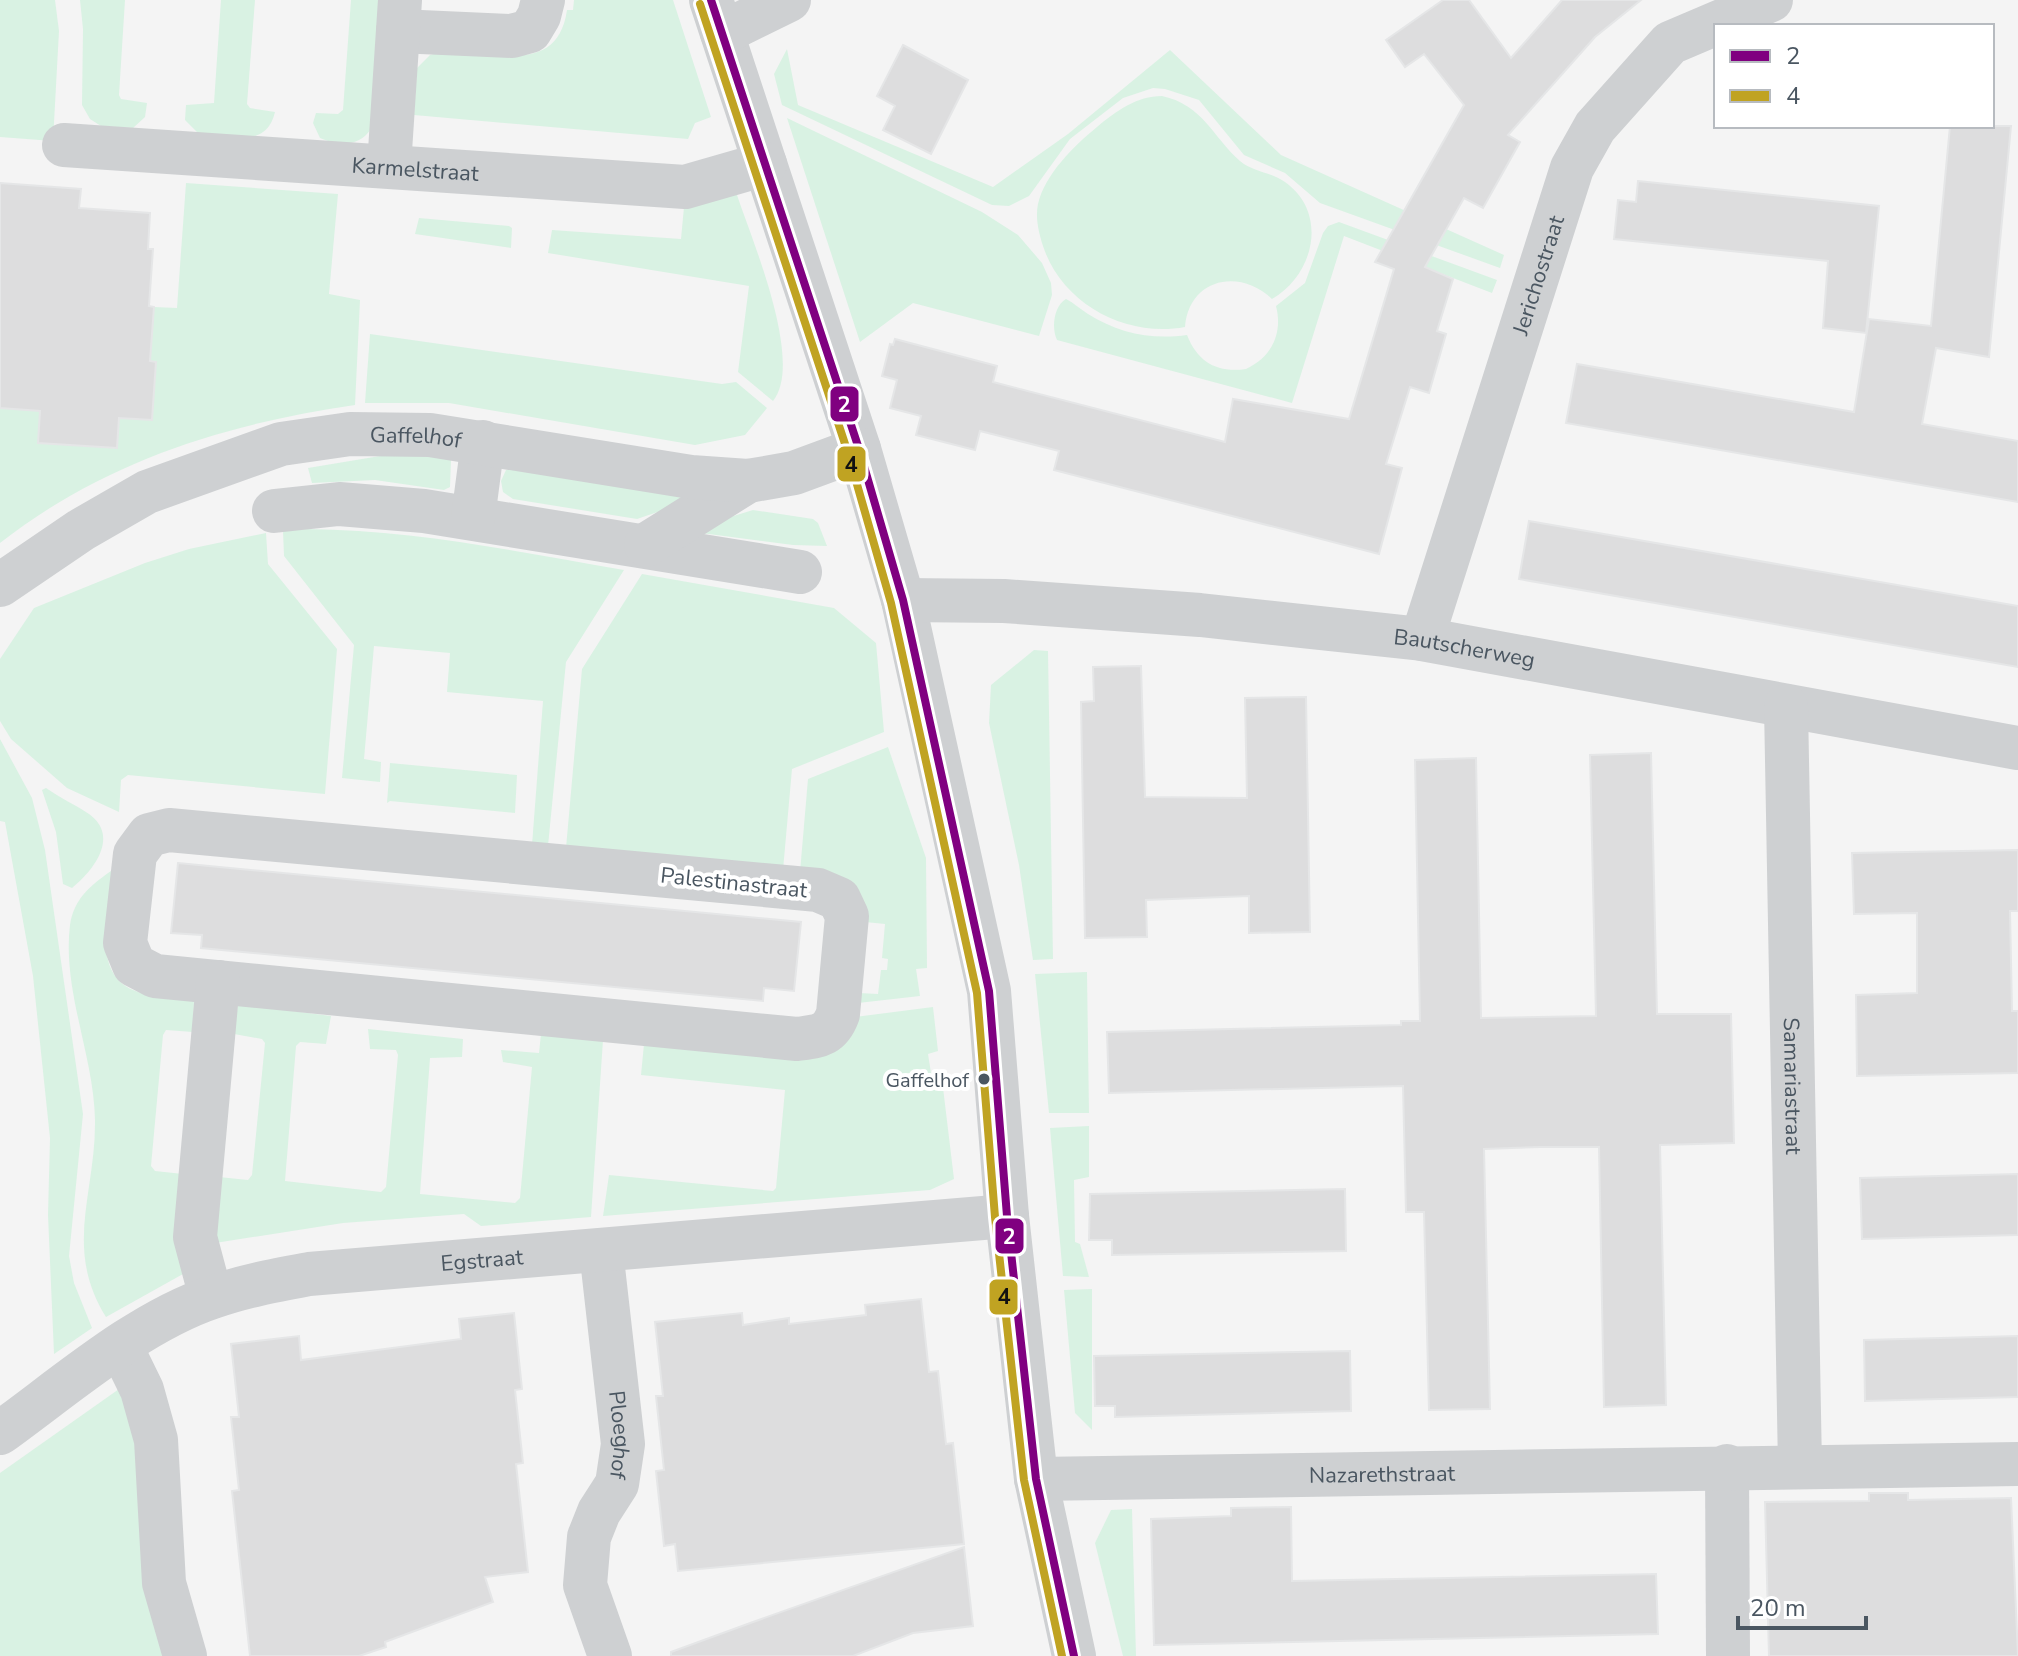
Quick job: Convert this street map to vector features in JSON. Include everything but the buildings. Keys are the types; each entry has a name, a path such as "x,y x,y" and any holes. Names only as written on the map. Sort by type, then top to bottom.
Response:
{"street":[{"path":"389,166 399,15 512,36 530,31 539,16 543,0"},
{"path":"789,0 716,16 859,449 903,600 992,1006 1007,1216 1036,1479 1074,1656"},
{"name":"Jerichostraat","path":"1715,24 1771,0"},
{"name":"Jerichostraat","path":"1422,639 1572,168 1595,127 1670,43 1714,24"},
{"name":"Karmelstraat","path":"64,145 685,187 765,164"},
{"name":"Gaffelhof","path":"0,585 81,530 147,492 281,444 350,434 430,435 691,477 748,481 794,473 859,449"},
{"path":"473,518 483,442"},
{"path":"646,545 748,481"},
{"path":"274,511 339,504 473,518 800,572"},
{"name":"Bautscherweg","path":"903,600 1004,601 1186,614 1422,639 2018,748"},
{"name":"Samariastraat","path":"1786,706 1800,1467"},
{"name":"Palestinastraat","path":"169,830 818,890 839,899 847,916 838,1014 833,1027 823,1036 797,1039 218,982 155,976 134,965 125,943 135,854 149,835 169,830"},
{"path":"211,1297 195,1237 218,982"},
{"name":"Egstraat","path":"0,1433 121,1347 211,1297 309,1274 1007,1216"},
{"name":"Ploeghof","path":"601,1250 623,1444 617,1484 599,1512 589,1537 585,1585 610,1656"},
{"path":"121,1347 142,1390 156,1440 164,1583 185,1656"},
{"name":"Nazarethstraat","path":"1036,1479 1727,1466 2018,1464"},
{"path":"1727,1466 1728,1656"}],"green space":[{"path":"0,0 55,0 59,31 53,141 0,137"},
{"path":"80,0 125,0 119,95 121,99 147,103 145,117 133,128 101,126 90,119 82,105 83,29"},
{"path":"221,0 255,0 247,104 250,108 275,112 264,132 255,136 245,138 198,133 185,120 186,105 214,103"},
{"path":"351,0 382,0 371,129 354,142 341,143 320,138 313,123 316,113 338,114 343,110"},
{"path":"574,0 673,0 711,117 695,123 688,139 414,115 417,68 430,55 448,52 511,56 531,54 547,47 560,33 567,10 573,10"},
{"path":"787,49 798,105 993,187 1068,134 1170,50 1281,155 1504,255 1500,268 1320,203 1285,173 1244,155 1199,100 1165,89 1153,88 1123,98 1070,139 1029,196 1009,206 992,205 782,105 774,74"},
{"path":"1162,96 1188,106 1245,165 1285,182 1299,195 1311,226 1311,243 1298,275 1272,299 1245,283 1218,283 1206,288 1196,298 1185,327 1163,329 1119,321 1081,300 1052,267 1042,241 1037,215 1047,182 1079,143 1127,106"},
{"path":"787,118 982,212 1018,235 1042,263 1051,283 1052,295 1039,336 913,303 860,342"},
{"path":"186,183 338,194 329,294 360,300 355,405 259,423 168,450 81,490 0,543 0,408 40,411 39,443 117,448 119,418 156,362 150,361 154,307 177,308"},
{"path":"735,189 762,266 779,329 783,358 781,382 773,401 738,372 749,286 548,253 552,230 681,239 684,207"},
{"path":"419,218 509,226 512,228 511,248 415,234"},
{"path":"1339,222 1497,280 1492,293 1344,236 1292,403 1057,340 1055,317 1066,299 1099,321 1123,330 1148,336 1187,335 1197,353 1210,364 1227,369 1246,369 1269,351 1278,326 1276,306 1305,283 1323,233 1328,226"},
{"path":"370,334 722,384 736,382 767,408 745,435 695,445 449,403 365,403"},
{"path":"433,455 451,460 450,487 444,490 375,480 312,483 308,468 380,456"},
{"path":"519,468 684,497 684,503 637,519 513,499 503,492 501,481 506,470"},
{"path":"753,510 813,519 818,523 827,546 793,545 701,533 698,527"},
{"path":"307,529 427,538 624,570 566,662 548,846 532,845 543,701 447,692 450,653 374,646 364,759 381,762 380,782 342,778 354,645 284,556 283,531"},
{"path":"266,533 268,564 337,649 325,794 128,775 121,780 119,812 67,788 11,739 0,721 0,659 34,608 145,563 189,549"},
{"path":"642,574 834,608 876,643 884,732 792,769 783,870 566,848 582,669"},
{"path":"1034,650 1048,651 1053,959 1033,960 1019,865 989,723 991,685"},
{"path":"0,739 32,798 45,850 83,1114 69,1256 74,1283 92,1328 54,1354 48,1215 50,1138 33,976 5,822 0,821"},
{"path":"888,747 926,858 927,968 916,969 920,996 858,1003 859,993 878,994 881,970 887,970 888,959 882,958 885,924 865,922 800,872 808,779"},
{"path":"390,763 517,775 515,813 387,803"},
{"path":"46,788 89,814 103,833 103,843 95,864 72,888 63,884 56,832 42,790"},
{"path":"114,869 106,936 111,968 119,981 140,993 194,1000 193,1032 166,1030 163,1035 151,1166 155,1171 183,1174 183,1274 106,1317 93,1292 86,1267 85,1220 95,1120 90,1072 70,974 69,949 70,925 75,907 91,886"},
{"path":"1087,972 1089,1113 1049,1113 1035,974"},
{"path":"238,1004 331,1016 326,1044 300,1042 296,1046 285,1181 381,1192 386,1187 398,1055 396,1050 370,1049 368,1029 463,1039 462,1057 430,1058 420,1194 515,1203 520,1198 532,1067 503,1062 501,1050 539,1053 541,1034 603,1040 591,1217 481,1226 464,1214 343,1223 215,1243 219,1177 248,1180 252,1175 265,1043 262,1039 234,1034"},
{"path":"933,1007 938,1051 928,1054 931,1073 941,1071 954,1179 930,1190 603,1216 609,1175 773,1191 776,1188 785,1090 641,1075 644,1044"},
{"path":"1089,1126 1089,1177 1074,1180 1075,1242 1080,1244 1089,1277 1063,1276 1050,1128"},
{"path":"1092,1289 1092,1430 1075,1413 1064,1290"},
{"path":"129,1382 175,1656 0,1656 0,1473"},
{"path":"1132,1509 1136,1656 1123,1656 1095,1543 1111,1510"}],"transit line":[{"name":"2","path":"711,0 859,449 903,600 989,991 1007,1216 1036,1479 1074,1656"},
{"name":"4","path":"700,4 848,453 891,603 977,993 995,1217 1024,1480 1062,1656"}],"place":[{"name":"Gaffelhof","path":"984,1079"}]}
